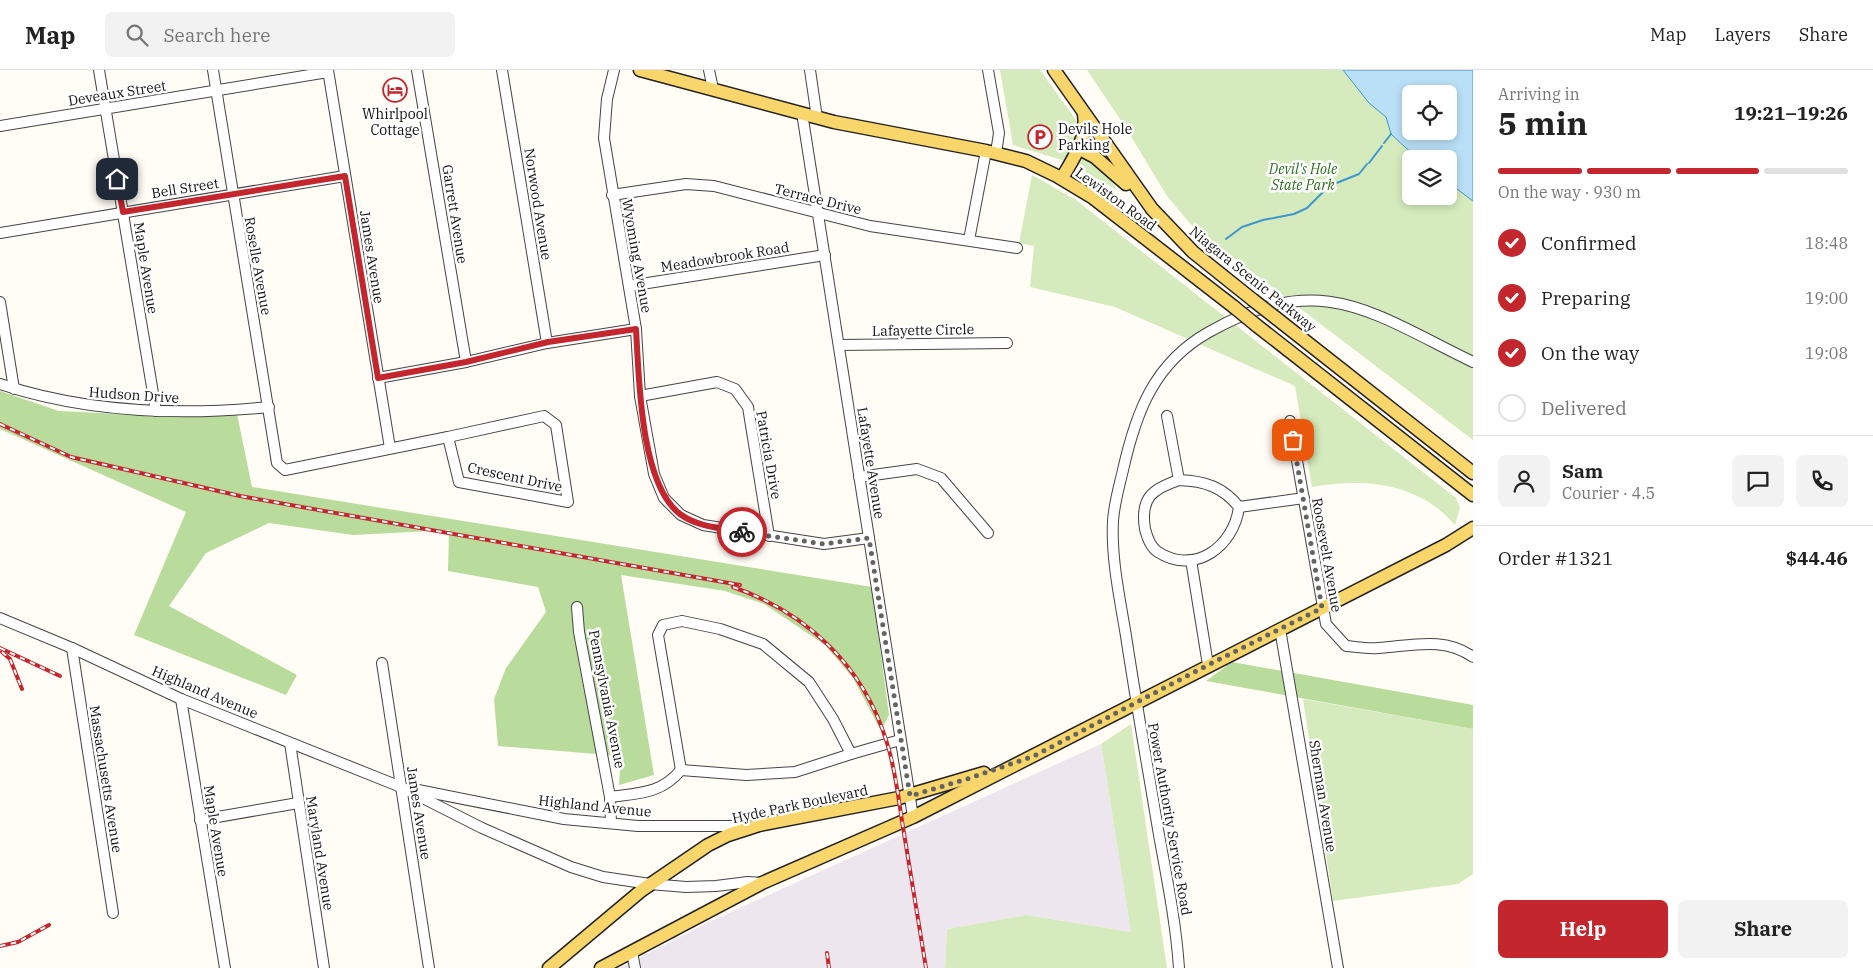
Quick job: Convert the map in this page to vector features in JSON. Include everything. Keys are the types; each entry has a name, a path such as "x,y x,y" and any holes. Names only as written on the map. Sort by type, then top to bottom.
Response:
{"main road":[{"name":"Lewiston Road","path":"640,70 817,118 991,152 1026,161 1062,178 1116,215 1473,495"},
{"name":"Niagara Scenic Parkway","path":"1054,70 1144,200 1189,248 1473,473"},
{"path":"1062,178 1078,148 1085,126 1084,114"},
{"path":"1078,148 1096,157 1144,200"},
{"name":"Hyde Park Boulevard","path":"601,968 762,884 913,817 1034,756 1208,665 1446,545 1473,528"},
{"name":"Hyde Park Boulevard","path":"549,968 650,884 722,838 759,825 910,796 1034,756"}],"street":[{"name":"Maple Avenue","path":"99,70 156,412"},
{"name":"Roselle Avenue","path":"213,70 232,194 269,407"},
{"name":"Garrett Avenue","path":"417,70 466,362"},
{"name":"Norwood Avenue","path":"502,70 548,342"},
{"name":"Wyoming Avenue","path":"614,70 607,99 604,138 612,195 636,329 640,396 654,474 664,498 681,515 703,525 824,544 869,538"},
{"path":"709,70 713,89"},
{"path":"810,70 817,118"},
{"path":"969,240 991,152 999,133 988,70"},
{"name":"Deveaux Street","path":"0,126 328,71"},
{"name":"James Avenue","path":"328,71 390,448"},
{"name":"Lafayette Avenue","path":"802,113 913,817"},
{"name":"Bell Street","path":"0,233 345,176"},
{"name":"Terrace Drive","path":"612,195 686,184 704,185 882,228 1017,248"},
{"name":"Meadowbrook Road","path":"629,286 825,255"},
{"name":"Power Authority Service Road","path":"1179,968 1174,919 1136,704 1116,564 1113,515 1136,420 1152,386 1176,357 1202,336 1252,312 1285,302 1319,299 1359,308 1473,362"},
{"path":"0,302 14,389"},
{"path":"378,378 466,362 548,342 636,329"},
{"name":"Lafayette Circle","path":"839,345 1007,343"},
{"name":"Patricia Drive","path":"640,396 717,382 735,389 748,407 769,536"},
{"name":"Hudson Drive","path":"0,384 79,405 156,412 212,413 269,407"},
{"name":"Crescent Drive","path":"269,407 277,463 284,470 544,416 556,425 568,502 459,482 448,437"},
{"path":"1167,416 1180,480"},
{"name":"Roosevelt Avenue","path":"1290,421 1326,624 1346,646 1376,648 1427,642 1451,646 1473,657"},
{"path":"860,477 917,469 941,478 988,533"},
{"path":"1180,480 1199,481 1219,488 1240,508 1233,531 1226,542 1213,552 1191,560 1173,558 1157,551 1147,538 1142,513 1147,499 1154,491 1164,485 1180,480"},
{"path":"1240,508 1304,498"},
{"path":"1191,560 1208,665"},
{"name":"Pennsylvania Avenue","path":"577,607 579,632 610,796 611,823"},
{"name":"Highland Avenue","path":"0,618 72,648 181,699 401,787 482,828 572,867 603,877 650,884 686,887 748,882 762,884"},
{"path":"681,770 658,636 663,625 682,621 720,629 763,644 810,682 833,719 851,754"},
{"name":"Sherman Avenue","path":"1280,629 1338,968"},
{"name":"Massachusetts Avenue","path":"72,648 113,913"},
{"name":"James Avenue","path":"382,662 430,968"},
{"name":"Maple Avenue","path":"181,699 225,968"},
{"path":"610,796 653,790 666,785 681,770 746,775 796,772 900,740"},
{"name":"Maryland Avenue","path":"290,743 324,968"},
{"name":"Highland Avenue","path":"401,787 546,816 611,823 683,827 759,825"},
{"path":"200,820 298,803"},
{"path":"632,952 635,968"}],"shaded area":[{"path":"1101,744 1131,932 1026,915 947,929 945,968 619,968 707,923"}],"green space":[{"path":"1000,70 1040,70 1081,127 1117,190 1068,162 1013,145"},
{"name":"Devil's Hole State Park","path":"1087,70 1354,70 1402,134 1402,140 1407,140 1414,150 1402,150 1402,205 1457,205 1457,188 1473,200 1473,440 1193,227 1167,196 1124,125"},
{"path":"1032,175 1076,200 1456,498 1460,508 1455,525 1424,500 1389,486 1351,483 1312,487 1295,386 1115,307 1030,287 1034,246 1019,243"},
{"path":"0,391 59,411 182,417 237,414 252,487 872,587 889,715 881,731 853,678 825,645 764,604 725,591 621,575 654,775 619,785 621,756 498,746 494,699 506,668 546,612 538,587 448,571 449,530 353,535 269,523 206,553 169,606 297,675 286,695 134,635 186,512 0,429"},
{"path":"1232,662 1473,705 1473,729 1206,681"},
{"path":"1303,699 1473,729 1473,874 1458,884 1333,901"},
{"path":"1131,724 1167,968 945,968 947,929 1026,915 1131,932 1101,744"}],"water":[{"path":"1343,70 1473,70 1473,201 1457,189 1457,150 1408,150 1391,134 1386,117 1369,103"}],"waterway":[{"path":"1384,143 1391,134"},
{"path":"1369,163 1382,146"},
{"path":"1226,239 1242,227 1263,220 1294,214 1307,208 1329,186 1359,174 1367,164"}],"railway":[{"path":"0,424 71,457 240,496 740,585"},
{"path":"733,587 760,598 808,627 848,667 864,690 877,715 890,752 894,772 926,968"},
{"path":"0,648 60,676"},
{"path":"2,652 10,659 22,689"},
{"path":"0,946 18,942 49,925"},
{"path":"827,953 829,968"}],"way so far":[{"path":"742,532 824,544 869,538 910,796 1034,756 1322,608 1293,440"}],"place":[{"name":"Whirlpool Cottage","path":"395,90"},
{"name":"Devils Hole Parking","path":"1040,137"}],"route":[{"path":"117,179 123,212 345,176 378,378 466,362 548,342 636,329 640,396 654,474 664,498 681,515 703,525 742,532"}]}
